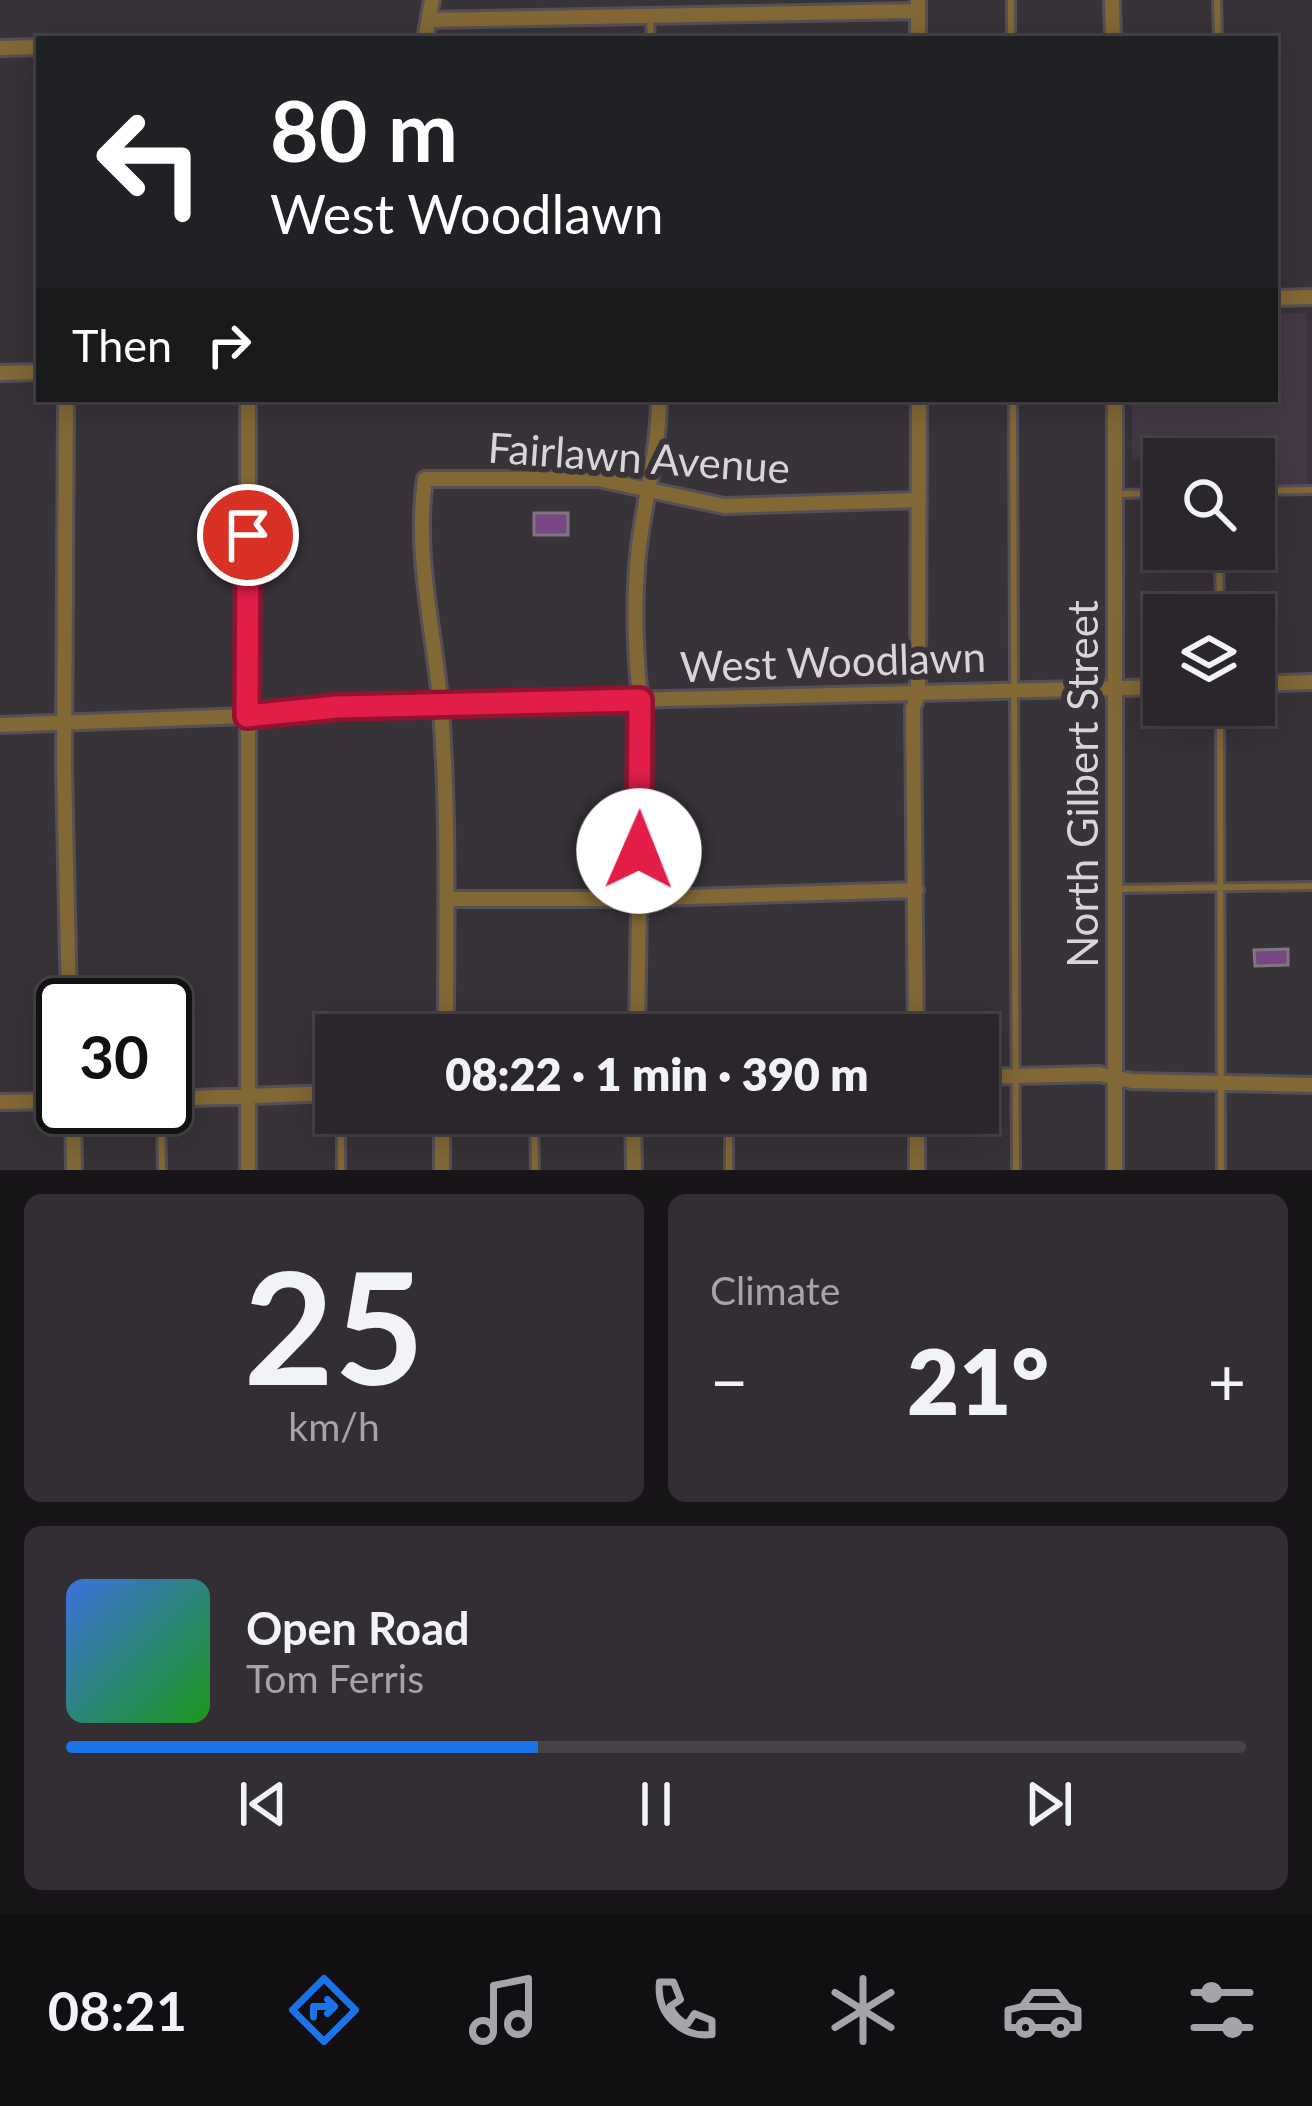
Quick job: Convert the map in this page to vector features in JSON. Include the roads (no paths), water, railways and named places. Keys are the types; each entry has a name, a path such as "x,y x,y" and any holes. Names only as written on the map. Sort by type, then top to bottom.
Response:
{"street":[{"path":"425,36 432,0"},
{"path":"639,0 645,17"},
{"path":"1112,0 1112,36"},
{"path":"428,20 645,17 918,5 919,36"},
{"path":"0,48 36,47"},
{"path":"1278,298 1312,297"},
{"path":"0,373 36,372"},
{"path":"66,402 69,978"},
{"path":"248,402 248,1170"},
{"path":"637,1014 638,549 657,446 659,402"},
{"path":"916,1014 913,708 918,694 919,402"},
{"name":"North Gilbert Street","path":"1114,402 1115,1170"},
{"name":"Fairlawn Avenue","path":"440,704 424,576 425,479 568,477 724,506 920,500"},
{"path":"1275,683 1312,682"},
{"name":"West Woodlawn","path":"0,725 247,716 337,707 1143,687"},
{"path":"440,704 446,1014"},
{"path":"446,899 916,890"},
{"path":"999,1076 1312,1085"},
{"path":"192,1101 315,1094"},
{"path":"0,1102 36,1101"},
{"path":"73,1134 74,1170"},
{"path":"442,1134 442,1170"},
{"path":"633,1134 634,1170"},
{"path":"917,1134 917,1170"}],"lane":[{"path":"1011,0 1011,36"},
{"path":"1217,0 1218,36"},
{"path":"645,17 650,36"},
{"path":"1013,402 1016,1170"},
{"path":"1275,490 1312,490"},
{"path":"1115,494 1143,493"},
{"path":"1220,726 1221,1170"},
{"path":"1116,889 1312,886"},
{"path":"162,1170 163,1134"},
{"path":"341,1134 341,1170"},
{"path":"534,1134 535,1170"},
{"path":"729,1134 729,1170"}]}
